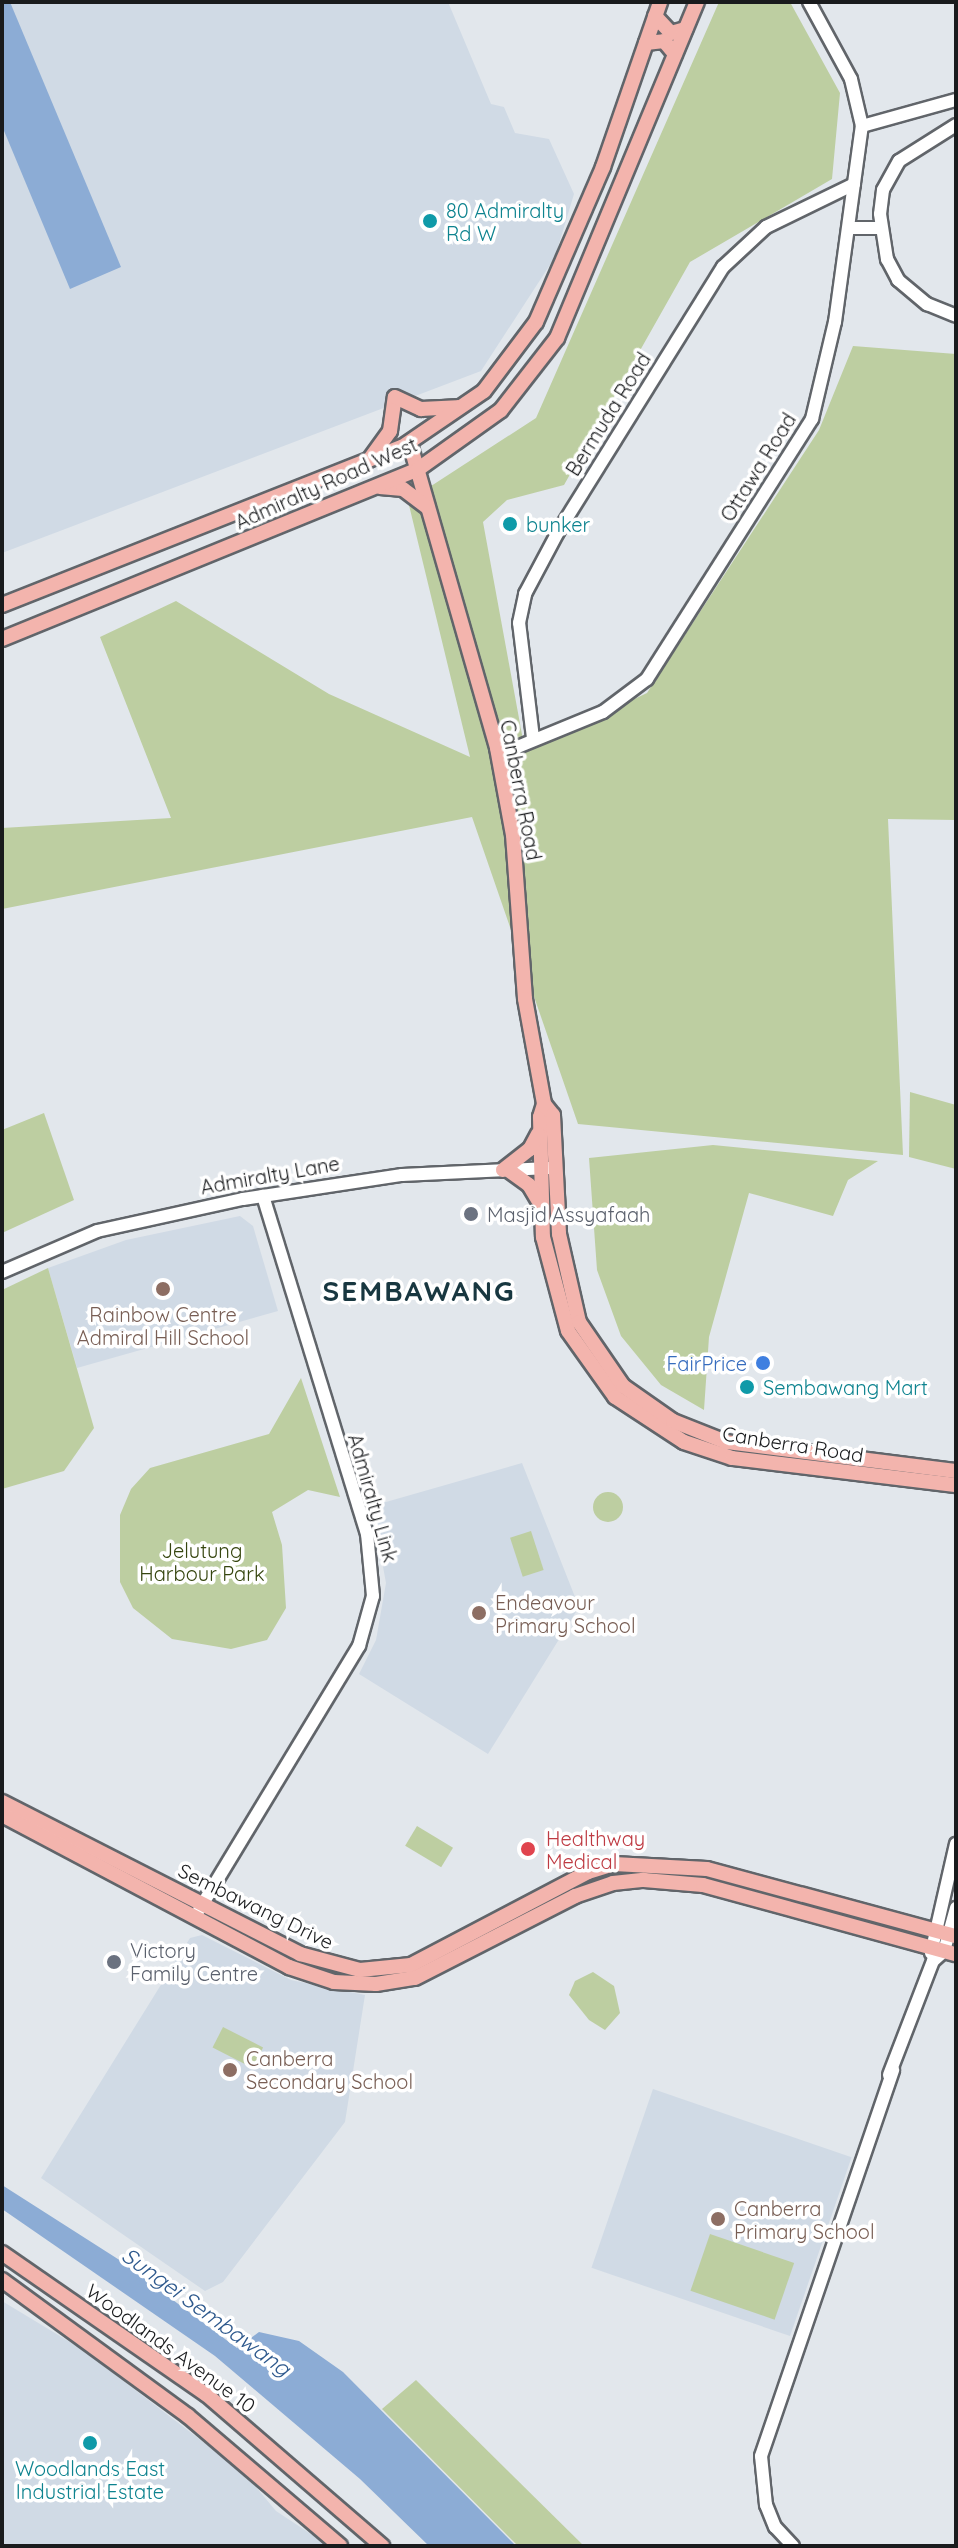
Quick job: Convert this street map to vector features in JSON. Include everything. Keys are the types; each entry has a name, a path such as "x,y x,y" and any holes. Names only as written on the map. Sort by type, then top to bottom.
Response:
{"main road":[{"name":"Admiralty Road West","path":"2,639 417,470 501,410 542,363 637,150 697,2"},
{"name":"Admiralty Road West","path":"2,605 184,538 366,463 410,444 462,407 502,370 536,322 603,167 658,9"},
{"path":"658,9 671,33 685,29"},
{"path":"646,43 664,41 675,54"},
{"path":"603,167 620,168 637,150"},
{"path":"366,463 390,431 395,397 437,411 462,407"},
{"name":"Canberra Road","path":"410,444 498,755 513,835 525,999 544,1104 540,1130 543,1237 568,1331 605,1386 644,1420 684,1442 732,1458 956,1485"},
{"path":"376,487 403,489 430,510"},
{"path":"184,538 195,552 228,548"},
{"name":"Canberra Road","path":"544,1104 553,1115 559,1234 579,1322 623,1386 648,1405 697,1433 726,1442 956,1471"},
{"path":"540,1130 530,1149 505,1170 529,1185 540,1204"},
{"name":"Sembawang Drive","path":"2,1802 300,1954 331,1965 375,1971 432,1956 588,1872 614,1864 707,1869 952,1935"},
{"name":"Sembawang Drive","path":"2,1815 289,1967 356,1984 415,1978 575,1896 613,1883 644,1880 703,1885 940,1954"},
{"name":"Woodlands Avenue 10","path":"2,2253 206,2394 382,2546"},
{"path":"2,2280 188,2416 340,2546"}],"street":[{"name":"Ottawa Road","path":"498,755 533,738 603,712 647,679 804,433 819,401 850,228 862,126 851,79 810,2"},
{"path":"862,126 956,100"},
{"path":"956,125 899,161 883,190 880,228 887,259 908,292 956,316"},
{"name":"Bermuda Road","path":"533,738 519,623 525,594 558,532 733,255 766,227 854,184"},
{"path":"850,228 880,228"},
{"name":"Admiralty Lane","path":"2,1272 97,1231 263,1196 402,1175 556,1168"},
{"name":"Admiralty Link","path":"195,1916 359,1646 373,1596 367,1534 263,1196"},
{"path":"940,1954 934,1930 956,1844"},
{"path":"793,2546 775,2527 760,2474 761,2456 797,2354 795,2346 893,2070 940,1954 952,1935 956,1908"}],"shaded area":[{"path":"2,2 448,2 491,104 504,107 515,133 549,139 574,194 555,257 481,371 2,553"},
{"name":"Rainbow Centre Admiral Hill School","path":"240,1216 253,1226 278,1311 77,1368 48,1268 126,1240"},
{"name":"Endeavour Primary School","path":"522,1463 579,1607 488,1754 359,1674 376,1640 386,1583 372,1506"},
{"name":"Canberra Secondary School","path":"202,1935 291,1980 365,1995 345,2122 223,2282 205,2291 41,2178 190,1938"},
{"name":"Canberra Primary School","path":"653,2089 852,2157 790,2336 591,2268"},
{"path":"2,2301 83,2350 245,2474 276,2511 329,2546 2,2546"}],"green space":[{"path":"719,2 790,2 840,93 832,179 690,262 564,485 507,500 483,522 525,751 647,693 819,430 853,346 956,354 956,820 888,819 903,1155 578,1124 472,817 2,909 2,828 171,818 100,637 176,601 329,694 470,757 408,501 536,418"},
{"path":"910,1092 956,1105 956,1169 909,1157"},
{"path":"44,1113 74,1200 2,1233 2,1130"},
{"path":"713,1145 878,1161 848,1180 833,1216 749,1193 709,1337 704,1410 661,1385 621,1336 597,1270 589,1158"},
{"path":"48,1268 94,1428 64,1471 2,1489 2,1290"},
{"name":"Jelutung Harbour Park","path":"301,1378 340,1497 308,1490 272,1512 282,1545 286,1608 267,1640 231,1649 172,1639 133,1608 120,1582 120,1515 131,1489 150,1468 269,1434"},
{"path":"608,1492 614,1493 622,1501 622,1513 614,1521 608,1522 602,1521 594,1513 593,1507 594,1501 602,1493"},
{"path":"531,1531 544,1570 523,1577 510,1538"},
{"path":"417,1826 453,1848 441,1867 405,1846"},
{"path":"593,1972 614,1986 620,2013 605,2030 589,2020 569,1995 575,1981"},
{"path":"223,2027 263,2047 253,2068 213,2047"},
{"path":"710,2234 794,2263 775,2320 690,2291"},
{"path":"416,2380 584,2546 518,2546 382,2409"}],"water":[{"path":"2,2 10,2 121,267 70,289 2,126"},
{"path":"2,2185 121,2261 237,2348 259,2332 299,2341 343,2372 516,2546 429,2546 360,2479 215,2356 2,2209"}],"place":[{"name":"80 Admiralty Rd W","path":"430,221"},
{"name":"bunker","path":"510,524"},
{"name":"Masjid Assyafaah","path":"471,1214"},
{"name":"Rainbow Centre Admiral Hill School","path":"163,1289"},
{"name":"FairPrice","path":"763,1363"},
{"name":"Sembawang Mart","path":"747,1387"},
{"name":"Endeavour Primary School","path":"479,1613"},
{"name":"Healthway Medical","path":"528,1849"},
{"name":"Victory Family Centre","path":"114,1962"},
{"name":"Canberra Secondary School","path":"230,2070"},
{"name":"Canberra Primary School","path":"718,2219"},
{"name":"Woodlands East Industrial Estate","path":"90,2443"}],"district":[{"name":"SEMBAWANG","path":"419,1291"}],"water label":[{"name":"Sungei Sembawang","path":"206,2312"}]}
